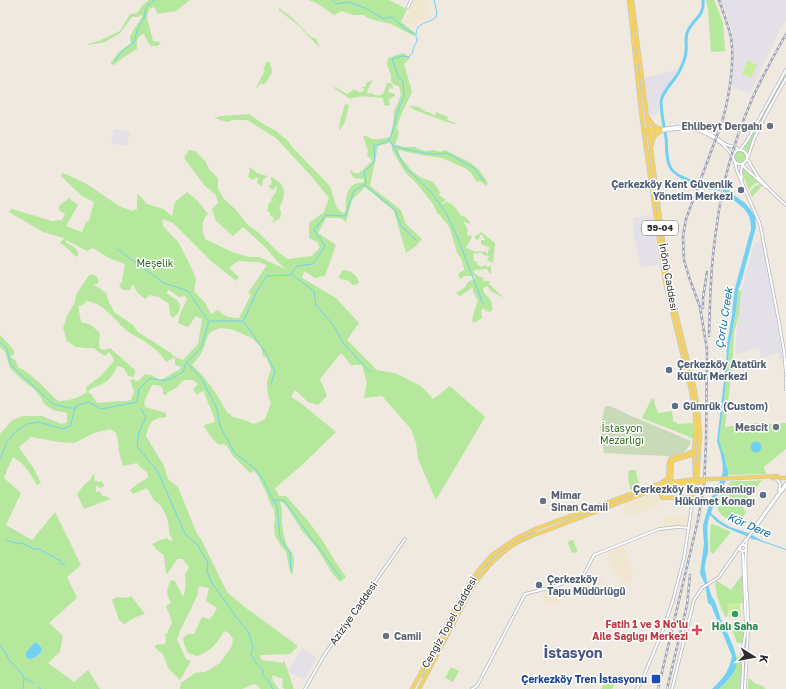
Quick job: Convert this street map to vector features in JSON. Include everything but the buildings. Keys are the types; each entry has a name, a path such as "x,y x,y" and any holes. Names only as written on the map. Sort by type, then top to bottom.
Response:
{"main road":[{"path":"408,7 411,0"},
{"name":"İnönü Caddesi","path":"630,0 649,131 668,281 695,412 695,454"},
{"name":"İnönü Caddesi","path":"630,0 644,132 665,282 694,386 698,409 700,424 696,481"},
{"path":"733,158 734,153 740,150 747,141 786,70"},
{"path":"742,164 747,161 754,139 786,78"},
{"path":"646,112 651,123 661,130"},
{"path":"671,129 694,126 727,145 745,151 758,177 772,192"},
{"path":"644,132 671,129 694,129 712,136 728,150 733,158 760,224 781,334 786,388"},
{"path":"651,153 652,140 661,130"},
{"path":"735,162 742,164 786,205"},
{"path":"742,164 741,172 745,187"},
{"path":"656,484 667,479 670,460 694,450 698,450 699,452"},
{"path":"673,482 671,479 672,462 674,460 698,454 699,452"},
{"name":"59-04","path":"637,689 668,615 678,580 689,528 696,481 695,454"},
{"path":"688,482 779,476 786,477"},
{"path":"688,482 786,477"},
{"path":"774,478 780,483 778,493"},
{"name":"Cengiz Topel Caddesi","path":"412,689 466,589 476,573 492,555 515,539 535,529 656,484 688,482"},
{"name":"Cengiz Topel Caddesi","path":"419,689 472,588 481,574 494,560 518,543 536,534 660,488 688,482"},
{"path":"744,689 742,654 746,628 743,556 741,550 742,545 786,483"},
{"path":"768,509 786,486"},
{"path":"660,488 662,498 693,497"},
{"path":"472,689 477,686 525,594 552,587 583,576 594,555 659,529 678,527 689,528"},
{"name":"Aziziye Caddesi","path":"305,689 323,657 405,539"},
{"path":"744,689 748,620 746,570 747,539"},
{"path":"742,545 746,548"},
{"path":"672,689 694,600 703,587 719,577 737,551 746,548"},
{"path":"742,654 744,651 747,652"},
{"path":"742,654 747,657"}],"shaded area":[{"path":"414,0 424,0 429,2 430,7 425,18 419,21 413,28 404,21"},
{"path":"721,0 786,0 786,21 780,29 750,93 731,87 734,55 732,30"},
{"path":"678,69 668,89 660,96 658,100 659,109 657,113 655,116 649,114 644,78"},
{"path":"114,129 130,132 127,146 111,143"},
{"path":"652,215 659,265 641,267 634,236 633,218"},
{"path":"762,241 783,359 779,359 778,353 759,359 761,357 758,348 739,354 735,353 739,301 754,243"},
{"path":"658,491 661,505 628,517 623,504"},
{"path":"688,516 688,526 663,527 664,517"},
{"path":"623,545 633,572 631,581 623,584 620,576 616,577 606,552"},
{"path":"592,572 604,581 586,598 578,596 574,582"},
{"path":"554,589 557,591 560,599 559,601 547,605 543,592"},
{"path":"302,648 315,656 316,660 303,679 288,671"}],"green space":[{"path":"149,0 190,0 176,11 158,14 154,7 149,9 147,18 153,41 161,44 151,46 144,34 140,36 138,40 137,49 114,65 110,63 119,52 131,44 130,37 142,17 141,14 138,17 132,17 120,33 105,42 88,44 99,41 120,31 130,14 137,13"},
{"path":"309,0 389,0 407,9 401,22 415,33 414,36 391,24 370,19 363,15 353,15 342,11 334,15 318,4"},
{"path":"706,0 714,0 723,23 725,51 711,52"},
{"path":"279,8 290,16 311,37 316,39 320,48 299,26 279,10"},
{"name":"Meşelik","path":"403,53 410,58 404,64 412,92 397,127 399,133 395,145 389,143 378,146 370,186 401,210 406,224 422,239 416,246 406,253 394,211 365,187 352,200 346,222 341,218 326,218 318,233 336,245 325,276 315,278 304,271 302,278 336,298 359,323 347,340 377,370 395,373 421,386 433,399 450,386 485,417 436,500 418,459 416,443 411,429 382,396 364,398 367,383 362,365 351,365 341,353 320,379 327,396 318,405 308,402 295,390 291,397 302,404 336,432 301,466 275,488 279,496 286,496 308,521 346,577 340,582 332,573 316,547 302,531 287,507 280,502 284,536 287,546 292,552 294,560 293,573 291,574 286,552 275,536 274,510 257,474 254,471 250,473 233,456 227,446 223,444 219,445 204,426 215,421 204,392 203,391 197,395 193,389 198,384 193,380 184,380 166,395 163,394 161,386 152,385 144,402 145,407 166,413 166,417 154,420 150,424 146,436 164,466 168,479 178,487 197,534 201,539 225,588 228,593 246,608 298,646 290,654 261,655 260,658 263,660 283,663 284,660 294,689 285,689 282,687 283,679 272,675 273,681 279,689 260,689 254,684 242,689 180,689 181,683 195,673 205,672 220,663 232,646 233,639 229,633 224,631 216,643 206,652 197,656 188,653 183,638 188,634 194,634 202,617 210,619 217,608 206,601 209,588 199,586 197,596 177,639 186,659 191,661 180,680 168,668 163,654 155,648 156,645 165,644 165,634 167,634 172,622 166,606 171,603 167,592 169,583 171,580 175,581 183,597 186,586 185,574 189,567 182,559 177,559 168,573 166,573 164,555 152,544 167,538 170,541 173,540 170,535 167,517 161,506 154,500 147,488 133,494 130,490 148,477 147,472 137,463 123,466 116,433 110,429 94,433 74,443 31,437 19,447 33,467 41,483 37,485 24,466 13,457 4,478 21,493 6,525 32,540 55,512 81,565 67,577 77,598 49,623 63,636 60,652 48,663 74,682 88,670 100,689 0,689 0,434 12,420 23,416 42,416 61,424 66,423 67,413 53,410 44,404 35,390 10,368 5,352 0,347 0,335 14,350 14,355 11,357 16,361 18,367 34,378 58,401 62,401 73,399 87,392 86,387 102,375 114,361 109,352 105,356 94,348 76,347 67,341 63,328 67,316 74,304 77,293 90,274 96,276 99,281 94,285 106,293 114,312 133,325 138,332 175,357 183,360 198,344 202,319 196,316 188,327 178,323 180,314 187,299 185,296 179,297 169,290 166,293 177,300 180,305 179,312 173,318 170,315 169,304 159,297 150,295 145,299 137,292 133,284 130,290 123,290 119,286 122,281 125,264 109,258 93,248 87,251 66,240 66,243 73,246 77,250 77,257 61,244 60,242 64,238 43,232 9,212 12,209 52,221 62,220 65,214 59,210 59,206 69,198 78,205 66,226 82,232 86,222 89,221 94,202 82,196 61,176 63,173 87,184 119,206 132,211 137,209 137,194 147,204 163,209 172,216 175,202 187,192 197,200 208,214 205,217 202,226 205,239 232,252 248,257 259,257 285,269 265,247 243,227 233,236 216,221 212,209 218,203 216,195 205,186 184,158 189,150 195,151 206,162 209,169 218,178 218,189 224,199 236,210 248,225 259,233 279,253 288,259 312,256 320,247 317,242 309,238 309,223 324,212 329,198 276,138 247,120 232,120 227,122 214,118 249,114 276,131 288,141 330,186 336,206 341,212 344,213 346,210 346,199 349,189 354,184 364,182 364,179 354,178 350,172 351,170 354,173 359,173 372,161 367,156 368,151 363,136 372,139 390,137 394,111 401,94 399,86 394,85 391,81 391,75 387,65 388,58","holes":["162,219 173,223 211,261 236,281 239,277 229,268 238,261 258,262 267,265 248,293 251,295 239,318 228,317 218,310 211,314 206,304 194,291 196,279 179,243 163,226","86,301 99,305 130,333 153,347 166,362 175,357 175,365 181,367 180,369 161,380 145,374 138,381 135,381 134,379 130,380 134,392 131,400 97,403 88,392 107,381 117,366 124,368 128,376 134,377 135,370 110,348 105,350 100,349 100,333 91,325 81,322 78,306 83,305","221,328 231,329 252,338 261,347 263,357 266,357 271,369 267,382 268,396 271,403 265,419 254,424 233,417 227,412 203,376 192,365 202,352 207,337 215,330","38,643 41,647 40,654 32,659 25,654 33,644"]},
{"path":"748,60 757,65 751,78 742,74"},
{"path":"267,62 270,62 272,72 266,83 261,85 262,81 256,88 265,70 263,69"},
{"path":"786,73 760,123 748,154 743,148"},
{"path":"373,80 367,91 368,94 383,94 387,83 391,83 393,89 390,87 388,92 395,94 395,96 389,99 390,105 384,105 383,98 362,97 350,99 334,88 335,87 347,94 353,90 362,92 365,89 362,87 366,86 366,83"},
{"path":"345,104 349,105 345,122 339,131 340,120"},
{"path":"410,106 419,107 435,116 436,112 448,117 447,120 456,123 447,122 415,110"},
{"path":"397,145 403,147 415,147 424,151 434,150 440,152 445,150 471,163 480,171 488,183 486,186 480,181 477,182 471,173 465,168 442,158 398,150 400,156 412,171 420,177 433,182 440,192 439,195 446,200 442,203 443,204 446,202 451,204 461,216 464,216 470,222 469,224 463,221 468,230 467,236 470,235 472,237 466,248 477,252 485,251 488,254 488,250 490,248 481,244 481,240 485,240 482,235 480,235 479,239 477,240 474,237 481,232 495,243 493,263 487,260 489,258 488,255 486,256 480,252 478,254 473,254 474,261 478,262 476,264 482,267 485,265 488,267 491,266 491,273 490,274 487,269 475,270 473,272 484,278 483,281 490,281 489,284 503,297 489,290 487,286 483,288 485,294 492,302 492,311 488,312 483,308 481,311 482,318 473,323 472,320 478,301 473,291 473,287 460,296 456,293 464,288 470,281 475,279 474,276 465,276 460,279 458,274 464,270 464,268 461,258 457,253 450,229 447,223 437,213 433,204 405,172 392,150 392,147"},
{"path":"740,151 744,153 746,157 744,161 740,163 736,161 734,157 736,153"},
{"path":"250,167 257,173 267,176 263,180 262,186 257,183 258,178 256,177 254,180 248,177"},
{"path":"743,168 759,182 753,185 749,190 742,173"},
{"path":"272,177 280,183 284,190 284,194 279,208 281,212 280,218 272,223 274,219 270,216 270,211 267,212 269,203 276,192 277,187 276,186 272,190 268,185 271,185 272,181 270,178"},
{"path":"761,184 762,186 752,197 750,192 755,186"},
{"path":"343,270 353,273 359,282 353,285 347,280 339,278"},
{"path":"741,290 739,314 734,332 732,368 725,427 755,423 786,423 786,449 764,467 766,474 728,475 719,440 729,349 738,291"},
{"path":"652,398 655,400 654,402 658,413 672,411 673,421 678,424 693,423 695,439 642,418"},
{"name":"İstasyon Mezarlığı","path":"605,406 610,406 691,441 684,452 673,457 604,453 600,428"},
{"path":"629,470 635,470 640,488 631,490 628,477"},
{"path":"95,474 94,480 98,482 101,481 104,485 104,487 100,488 96,485 96,492 99,491 103,496 110,499 84,509 77,494"},
{"path":"762,480 743,507 746,512 739,523 724,517 718,508 718,503 721,494 731,481"},
{"path":"653,487 654,489 562,524 561,522"},
{"path":"711,524 731,532 713,554 710,551"},
{"path":"532,532 533,534 494,559 483,570 481,569 492,557 504,548"},
{"path":"573,540 577,552 572,553 568,543 569,541"},
{"path":"477,574 478,576 448,630 446,629 470,584"},
{"path":"742,575 743,603 728,604 728,614 726,618 716,592 715,583 717,581 731,590"},
{"path":"131,596 145,614 124,624 119,620 112,600 117,597 127,598"},
{"path":"740,603 741,617 729,617 728,604"},
{"path":"743,622 744,634 742,643 737,643 730,623"},
{"path":"440,640 442,642 423,679 420,677"},
{"path":"741,656 740,689 719,689 734,672 736,657"},
{"path":"451,667 459,671 453,682 445,678"},
{"path":"607,676 616,682 612,689 601,689"},
{"path":"748,679 763,686 765,689 748,689"}],"water":[{"path":"696,183 721,185 720,191 700,188 695,185"},
{"path":"725,187 745,203 751,210 755,217 756,227 738,291 729,349 719,440 728,471 728,478 724,477 726,466 717,441 727,344 735,288 751,229 749,216 743,207 723,191"},
{"path":"754,442 758,442 760,443 760,451 754,452 751,449 751,445"},
{"path":"722,481 726,481 715,500 711,513 730,527 748,533 786,550 754,540 721,525 710,515 707,529 708,552 705,573 712,597 735,651 736,658 735,670 730,678 719,689 712,689 725,674 732,656 711,605 708,603 705,584 700,574 704,543 703,525 714,491"},
{"path":"36,642 41,647 41,653 29,659 25,654"}],"waterway":[{"path":"115,61 122,51 134,42 138,28 144,18 146,7 155,0"},
{"path":"333,0 336,4 348,2 365,8 384,19 392,17 404,28 415,34"},
{"path":"0,459 7,442 14,433 27,424 39,422 63,429 70,426 76,406 89,402 101,409 137,402 139,389 150,378 168,380 183,372 186,363 201,348 209,321 243,321 257,291 267,276 290,275 297,266 313,264 325,246 314,230 326,215 345,216 354,191 366,183 364,172 375,161 374,146 388,141 391,136 404,95 403,81 399,78 392,59 402,56 409,57 413,52 417,40 417,30 421,25 436,17 437,13 434,0"},
{"name":"Çorlu Creek","path":"698,184 676,174 671,169 668,159 661,101 668,86 677,75 684,62 687,33 702,10 703,0"},
{"path":"389,139 405,167 431,192 446,213 457,236 483,304"},
{"path":"392,145 423,153 447,153 474,168 484,181"},
{"path":"365,185 395,210 401,226 416,240"},
{"path":"117,249 164,283 188,291 208,321"},
{"path":"291,274 314,291 316,305 334,326 343,343 370,372"},
{"path":"244,322 267,355 275,372 271,384"},
{"path":"0,342 7,349 10,362 13,367 53,404 76,408"},
{"path":"187,363 202,379 217,409 220,426 234,452 255,469 264,481 273,500 284,500 341,578"},
{"path":"141,409 146,417 139,432 137,446 158,472 185,534 197,544 208,563 207,572 212,583 248,631 253,646 251,655 262,669 263,675 273,689"},
{"name":"Çorlu Creek","path":"720,485 724,469 722,453"},
{"path":"274,501 277,506 280,538 290,553 291,570"},
{"path":"6,539 11,542 24,544 34,549 39,549 51,556 54,556 56,559 60,560 60,563 65,565"},
{"path":"0,645 11,662 24,677 23,689"},
{"path":"24,678 34,683"}],"railway":[{"path":"658,689 698,520 704,486 707,350 700,307 684,260 683,236 686,219 722,122 731,78 732,43 719,0"},
{"path":"709,336 713,252 725,178 750,104 762,77 786,34"},
{"path":"703,308 707,272"},
{"path":"667,689 687,605 690,575"}],"place":[{"name":"Ehlibeyt Dergahı","path":"770,126"},
{"name":"Çerkezköy Kent Güvenlik Yönetim Merkezi","path":"741,190"},
{"name":"Çerkezköy Atatürk Kültür Merkezi","path":"669,370"},
{"name":"Gümrük (Custom)","path":"675,406"},
{"name":"Mescit","path":"776,427"},
{"name":"Çerkezköy Kaymakamlığı Hükümet Konağı","path":"763,495"},
{"name":"Mimar Sinan Camii","path":"543,501"},
{"name":"Çerkezköy Tapu Müdürlüğü","path":"539,585"},
{"name":"Halı Saha","path":"735,614"},
{"name":"Fatih 1 ve 3 No'lu Aile Sağlığı Merkezi","path":"697,630"},
{"name":"Camii","path":"386,636"},
{"name":"Çerkezköy Tren İstasyonu","path":"656,679"}],"district":[{"name":"İstasyon","path":"573,653"}],"water label":[{"name":"Kör Dere","path":"749,525"}]}
